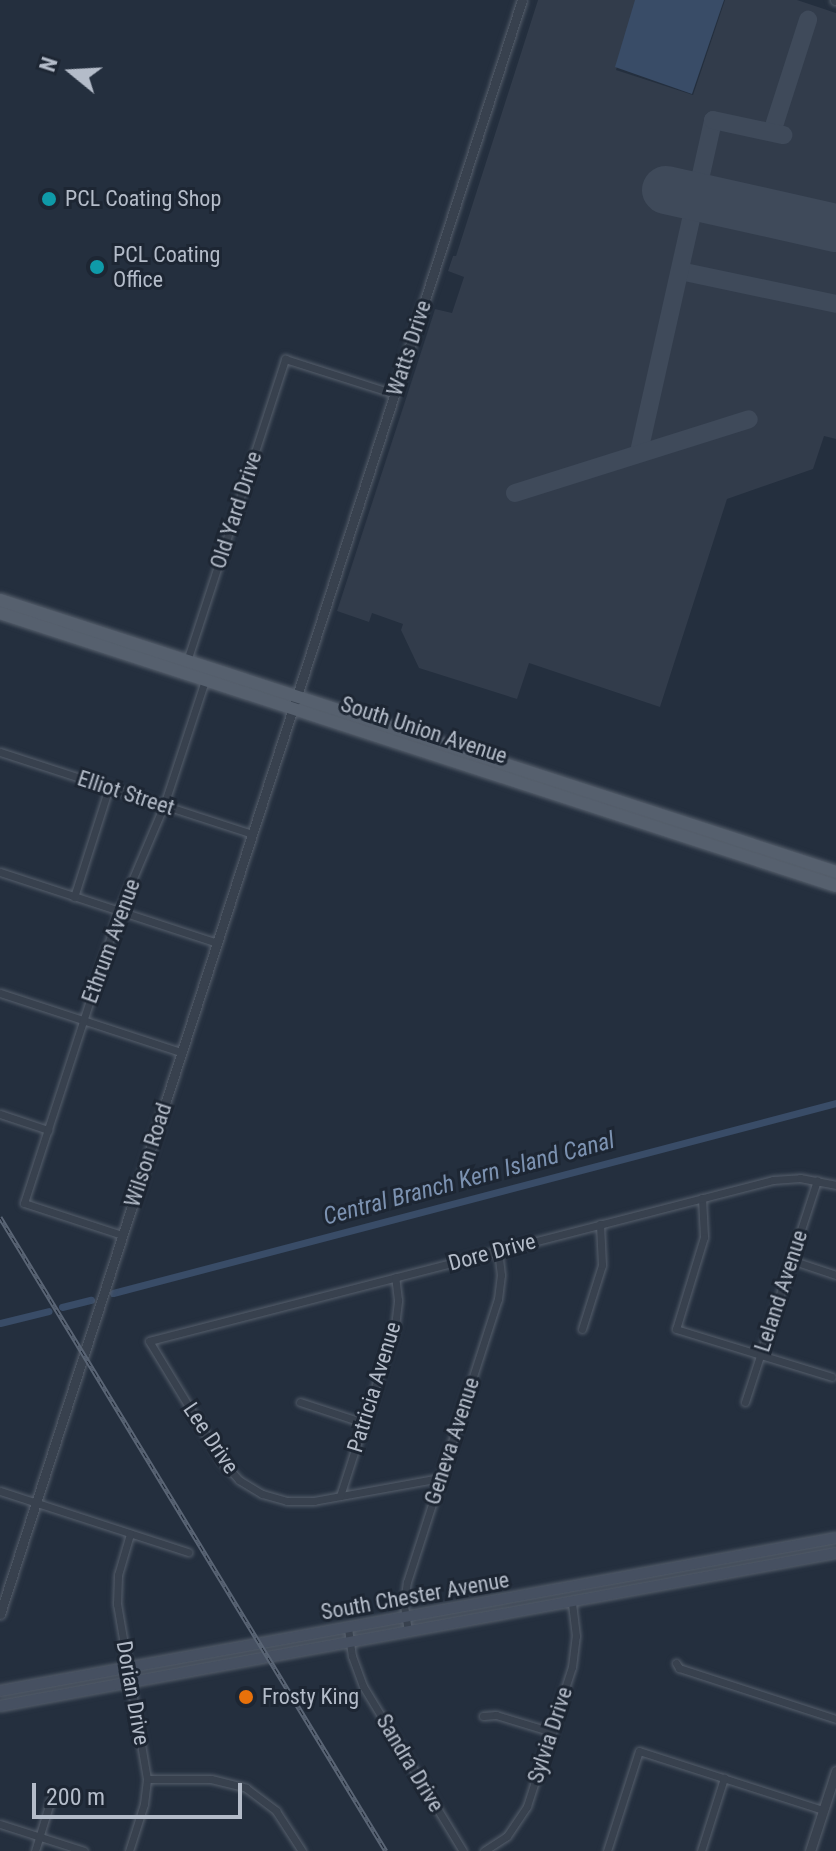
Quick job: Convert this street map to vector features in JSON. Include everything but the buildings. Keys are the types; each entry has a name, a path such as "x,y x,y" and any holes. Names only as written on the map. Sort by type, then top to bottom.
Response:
{"main road":[{"name":"South Union Avenue","path":"0,600 187,661 295,703 836,872"},
{"name":"South Union Avenue","path":"0,610 205,680 295,703"},
{"path":"0,610 37,618 48,616"},
{"name":"South Union Avenue","path":"500,769 633,819 836,886"},
{"path":"633,819 641,815 689,831 697,827"},
{"path":"719,848 738,847 780,860 792,858"},
{"name":"South Chester Avenue","path":"0,1691 836,1538"},
{"name":"South Chester Avenue","path":"0,1706 836,1553"}],"street":[{"name":"Watts Drive","path":"295,703 522,0"},
{"name":"Old Yard Drive","path":"187,661 285,359 395,394"},
{"name":"Ethrum Avenue","path":"122,1235 24,1203 119,911 164,805 205,680"},
{"name":"Wilson Road","path":"0,1614 295,703"},
{"name":"Elliot Street","path":"0,752 252,834"},
{"path":"74,897 109,787"},
{"path":"0,872 217,943"},
{"path":"0,993 181,1052"},
{"path":"0,1114 48,1130"},
{"name":"Dore Drive","path":"149,1341 773,1180 817,1180 836,1185"},
{"name":"Leland Avenue","path":"745,1402 817,1180"},
{"path":"702,1198 704,1237 676,1329 760,1356 802,1365 832,1377"},
{"path":"582,1329 602,1265 600,1224"},
{"name":"Geneva Avenue","path":"408,1631 407,1582 498,1299 501,1275 498,1251"},
{"path":"791,1260 836,1275"},
{"name":"Patricia Avenue","path":"340,1496 395,1326 398,1300 395,1277"},
{"name":"Lee Drive","path":"149,1341 222,1461 239,1480 262,1494 287,1501 340,1496 440,1478"},
{"path":"300,1402 364,1423"},
{"path":"0,1491 188,1552"},
{"name":"Dorian Drive","path":"129,1851 144,1804 147,1779 117,1591 130,1534"},
{"name":"Sylvia Drive","path":"484,1851 507,1836 523,1815 552,1732 575,1652 572,1601"},
{"name":"Sandra Drive","path":"348,1628 363,1686 463,1851"},
{"path":"676,1663 679,1668 836,1719"},
{"path":"483,1716 496,1715 552,1732"},
{"path":"607,1851 639,1751 823,1810"},
{"path":"810,1851 836,1771"},
{"path":"701,1851 724,1778"},
{"path":"147,1779 211,1779 246,1788 276,1811 302,1851"},
{"path":"35,1851 51,1799"},
{"path":"0,1824 84,1851"}],"shaded area":[{"path":"538,0 639,0 616,70 693,95 725,0 797,0 836,13 836,439 824,436 813,469 727,499 660,707 529,663 517,699 419,668 401,630 403,624 372,613 369,622 337,611 435,309 452,313 464,277 448,271 453,256 456,256"}],"water":[{"path":"635,0 724,0 692,94 615,67"}],"waterway":[{"name":"Central Branch Kern Island Canal","path":"113,1293 836,1103"},
{"name":"Central Branch Kern Island Canal","path":"62,1307 91,1300"},
{"name":"Central Branch Kern Island Canal","path":"0,1323 49,1311"}],"taxiway":[{"path":"772,132 808,20"},
{"path":"639,452 713,120 783,135"},
{"path":"680,271 836,304"},
{"path":"515,493 749,419"}],"runway":[{"path":"666,190 836,228"}],"railway":[{"path":"0,1217 386,1851"}],"place":[{"name":"PCL Coating Shop","path":"49,199"},
{"name":"PCL Coating Office","path":"97,267"},
{"name":"Frosty King","path":"246,1697"}]}
